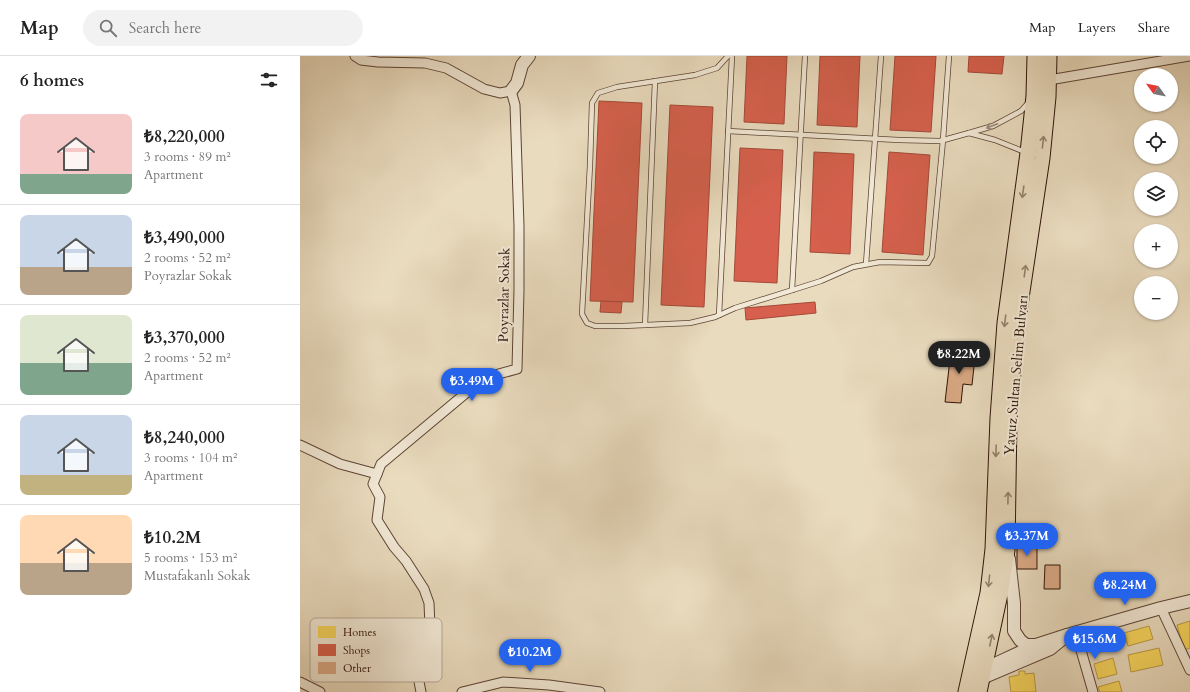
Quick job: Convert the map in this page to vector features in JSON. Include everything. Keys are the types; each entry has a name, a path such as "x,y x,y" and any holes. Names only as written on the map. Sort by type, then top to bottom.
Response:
{"main road":[{"name":"Yavuz Sultan Selim Bulvarı","path":"966,692 990,578 993,549 998,418 1005,323 1028,153 1034,96 1036,56"},
{"name":"Yavuz Sultan Selim Bulvarı","path":"982,679 1008,550 1009,419 1017,325 1042,158 1049,80 1048,56"}],"street":[{"path":"355,56 362,60 378,62 425,63 446,68 484,89 500,93 511,91 517,84 522,65 529,56"},
{"path":"1049,80 1190,56"},
{"name":"Poyrazlar Sokak","path":"377,474 380,464 484,378 517,369 519,226 515,105 511,91"},
{"path":"300,445 340,464 377,474 373,484 380,497 377,520 424,589 429,603 430,618"},
{"path":"1008,550 1014,604 1014,631 1020,640 1026,645 1036,645"},
{"path":"982,679 997,663 1036,645 1161,608 1190,601"},
{"path":"1161,608 1190,670"},
{"path":"982,679 1050,649 1071,634"},
{"path":"1071,634 1093,692"},
{"path":"300,682 320,692"},
{"path":"419,682 421,692"},
{"path":"462,692 503,682 549,685 600,692"}],"lane":[{"path":"728,56 716,68 695,75 617,87 598,93 592,103 582,314 587,323 595,326 690,324 715,318 735,308 821,282 853,267 880,262 928,263 932,256 950,56"},
{"path":"719,315 732,56"},
{"path":"792,290 804,56"},
{"path":"866,264 881,56"},
{"path":"645,325 655,81"},
{"path":"728,132 898,140 943,140 993,126 1021,111 1034,96"},
{"path":"969,133 995,140 1028,153"}],"building: Homes":[{"path":"1190,621 1190,648 1184,650 1177,625"},
{"path":"1149,626 1153,639 1128,646 1124,633"},
{"path":"1117,636 1119,647 1093,654 1090,643"},
{"path":"1159,648 1163,665 1131,672 1128,655"},
{"path":"1113,658 1117,674 1098,679 1094,664"},
{"path":"1019,671 1025,671 1025,674 1034,673 1036,692 1011,692 1009,677 1019,675"},
{"path":"1119,681 1122,692 1100,692 1098,687"}],"building: Shops":[{"path":"747,56 787,56 784,124 744,122"},
{"path":"820,56 860,56 857,127 817,125"},
{"path":"895,56 936,56 931,132 890,130"},
{"path":"969,56 1004,56 1002,74 968,72"},
{"path":"599,101 642,103 633,302 590,301"},
{"path":"670,105 713,107 704,307 661,305"},
{"path":"740,148 783,150 777,283 734,281"},
{"path":"814,152 854,154 850,254 810,252"},
{"path":"889,152 930,155 923,255 882,252"},
{"path":"601,301 622,302 621,313 600,312"},
{"path":"815,302 816,313 746,320 745,308"}],"building: Other":[{"path":"951,351 970,353 970,356 975,357 972,385 963,384 961,403 945,402"},
{"path":"1017,545 1037,545 1037,569 1017,569"},
{"path":"1045,565 1060,565 1060,589 1044,589"}]}
